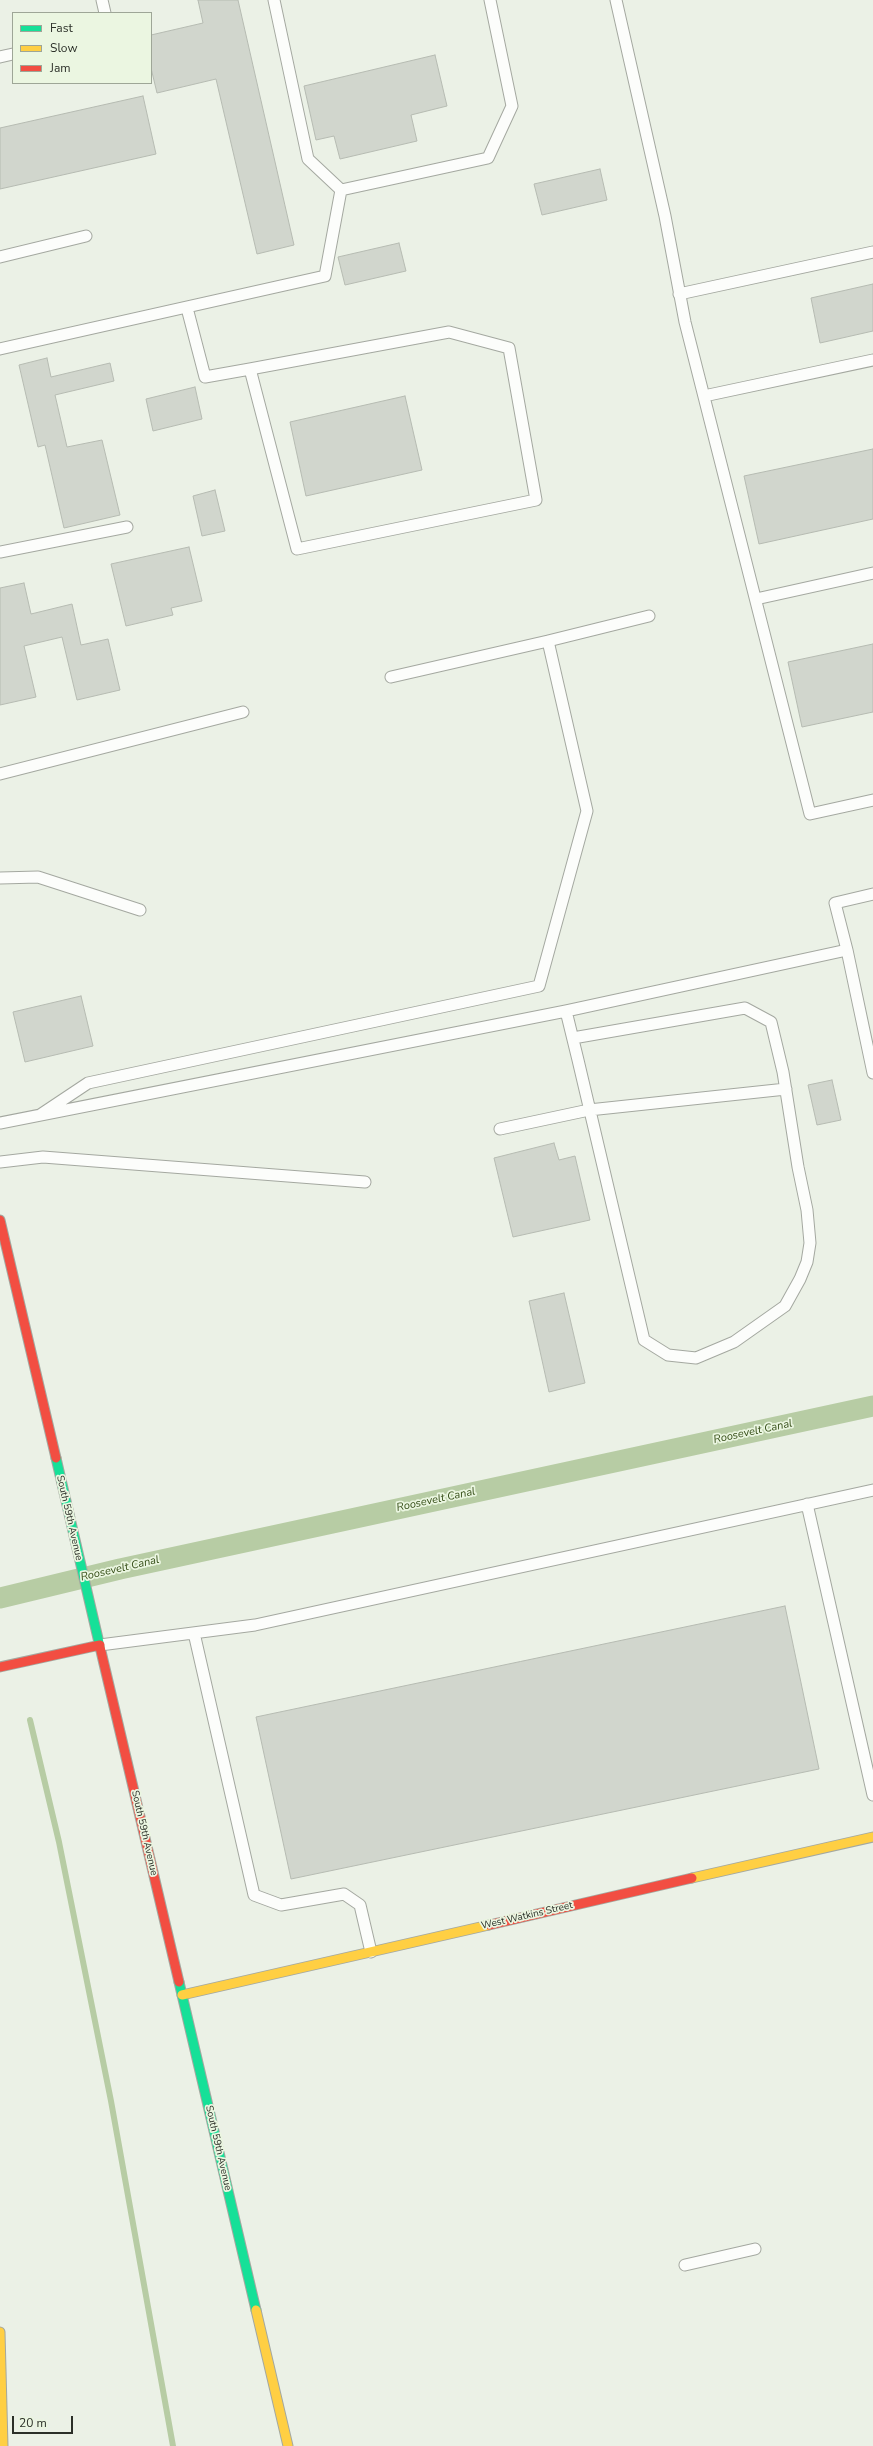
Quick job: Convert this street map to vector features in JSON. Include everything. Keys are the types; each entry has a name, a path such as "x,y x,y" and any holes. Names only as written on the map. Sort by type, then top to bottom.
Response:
{"main road":[{"name":"South 59th Avenue","path":"0,1220 75,1545 288,2446"},
{"path":"0,1667 100,1646"},
{"name":"West Watkins Street","path":"182,1995 873,1837"},
{"path":"0,2332 3,2446"}],"lane":[{"path":"102,0 106,12"},
{"path":"274,0 308,159 341,190"},
{"path":"341,190 488,158 512,106 490,0"},
{"path":"616,0 680,294 704,396 810,814 873,800"},
{"path":"0,57 12,54"},
{"path":"0,349 325,276 341,190"},
{"path":"0,257 86,236"},
{"path":"680,294 873,252"},
{"path":"187,308 205,377 449,332 509,348 536,500 297,549 250,369"},
{"path":"704,396 873,360"},
{"path":"0,552 127,527"},
{"path":"756,599 873,573"},
{"path":"391,677 649,616"},
{"path":"40,1115 88,1083 539,986 588,811 548,641"},
{"path":"0,774 243,712"},
{"path":"0,878 38,877 140,910"},
{"path":"873,894 835,903 847,950 873,1073"},
{"path":"0,1123 566,1011 847,950"},
{"path":"566,1011 572,1038 589,1110 644,1340 668,1355 696,1358 734,1342 786,1306 807,1262 810,1243 807,1210 786,1089 771,1022 745,1008 572,1038"},
{"path":"500,1129 589,1110 786,1089"},
{"path":"0,1162 43,1157 365,1182"},
{"path":"100,1646 255,1625 873,1490"},
{"path":"807,1504 873,1795"},
{"path":"194,1633 254,1895 281,1905 344,1894 360,1905 371,1952"},
{"path":"685,2265 755,2249"}],"building":[{"path":"198,0 238,0 294,245 257,254 216,79 157,93 152,72 152,35 203,23"},
{"path":"435,55 447,106 411,115 417,141 340,159 334,136 316,140 304,86"},
{"path":"143,96 156,154 0,189 0,128"},
{"path":"600,169 607,200 542,215 534,184"},
{"path":"399,243 406,271 345,285 338,257"},
{"path":"873,284 873,331 820,343 811,298"},
{"path":"47,358 51,377 110,363 114,381 55,395 67,447 102,440 120,515 64,528 45,445 38,447 19,365"},
{"path":"195,387 202,419 153,431 146,399"},
{"path":"405,396 422,470 306,496 290,422"},
{"path":"873,449 873,519 759,544 744,476"},
{"path":"215,490 225,531 202,536 193,496"},
{"path":"189,547 202,601 171,608 173,615 126,626 111,564"},
{"path":"24,583 31,614 72,604 81,645 108,639 120,690 77,700 62,637 24,646 36,697 0,705 0,588"},
{"path":"873,644 873,712 802,727 788,662"},
{"path":"81,996 93,1046 25,1062 13,1012"},
{"path":"832,1080 841,1120 817,1125 808,1085"},
{"path":"554,1143 559,1160 575,1156 590,1220 513,1237 494,1158"},
{"path":"564,1293 585,1383 549,1392 529,1301"},
{"path":"785,1606 819,1769 291,1879 256,1717"}],"waterway":[{"name":"Roosevelt Canal","path":"0,1598 120,1569 873,1406"},
{"path":"30,1720 59,1842 111,2101 173,2446"}],"traffic: fast":[{"path":"56,1458 100,1647"},
{"path":"179,1982 256,2310"}],"traffic: slow":[{"path":"692,1878 873,1837"},
{"path":"182,1995 489,1925"},
{"path":"256,2310 288,2446"},
{"path":"0,2332 3,2446"}],"traffic: jam":[{"path":"0,1220 56,1458"},
{"path":"0,1667 100,1645"},
{"path":"100,1647 179,1982"},
{"path":"489,1925 692,1878"}]}
